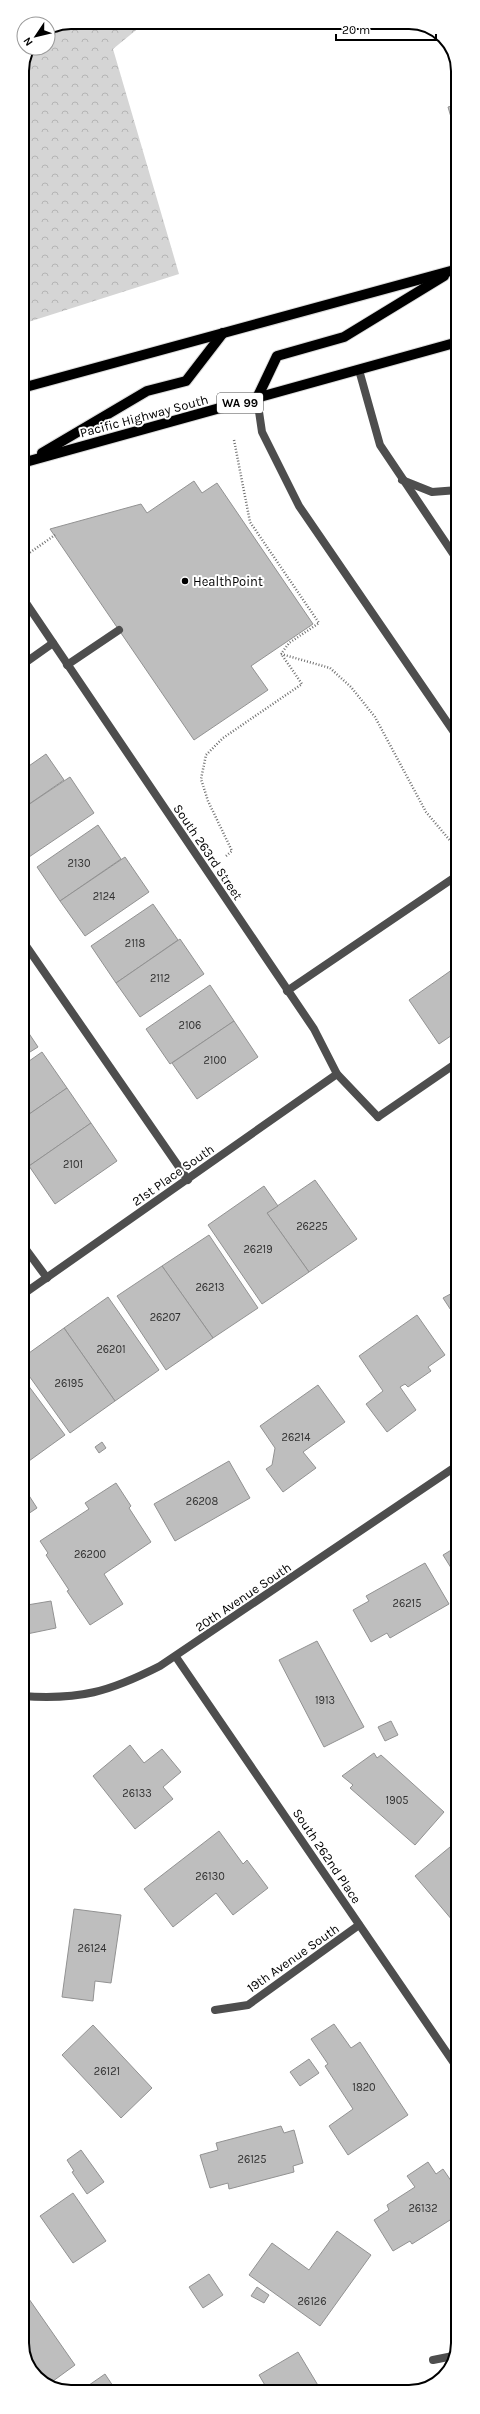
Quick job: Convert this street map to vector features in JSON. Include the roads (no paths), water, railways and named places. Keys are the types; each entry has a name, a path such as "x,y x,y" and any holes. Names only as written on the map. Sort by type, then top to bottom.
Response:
{"main road":[{"path":"29,386 451,270"},
{"path":"257,398 277,356 344,337 451,272"},
{"path":"29,460 147,391 186,381 223,333"},
{"name":"Pacific Highway South","path":"29,461 359,370 451,347"}],"street":[{"path":"359,370 380,445 451,551"},
{"path":"257,398 262,432 299,506 451,728"},
{"path":"402,479 432,492 451,491"},
{"name":"South 263rd Street","path":"29,607 314,1029 337,1074 378,1117 451,1067"},
{"path":"67,665 119,630"},
{"path":"29,660 53,643"},
{"path":"287,991 451,880"},
{"path":"29,950 188,1180"},
{"name":"21st Place South","path":"29,1290 337,1074"},
{"path":"29,1254 47,1278"},
{"name":"20th Avenue South","path":"29,1696 66,1697 94,1694 134,1679 176,1657 451,1470"},
{"name":"South 262nd Place","path":"176,1657 451,2059"},
{"name":"19th Avenue South","path":"214,2010 248,2005 359,1925"},
{"path":"434,2360 449,2357"}],"place":[{"name":"HealthPoint","path":"185,581"}]}
